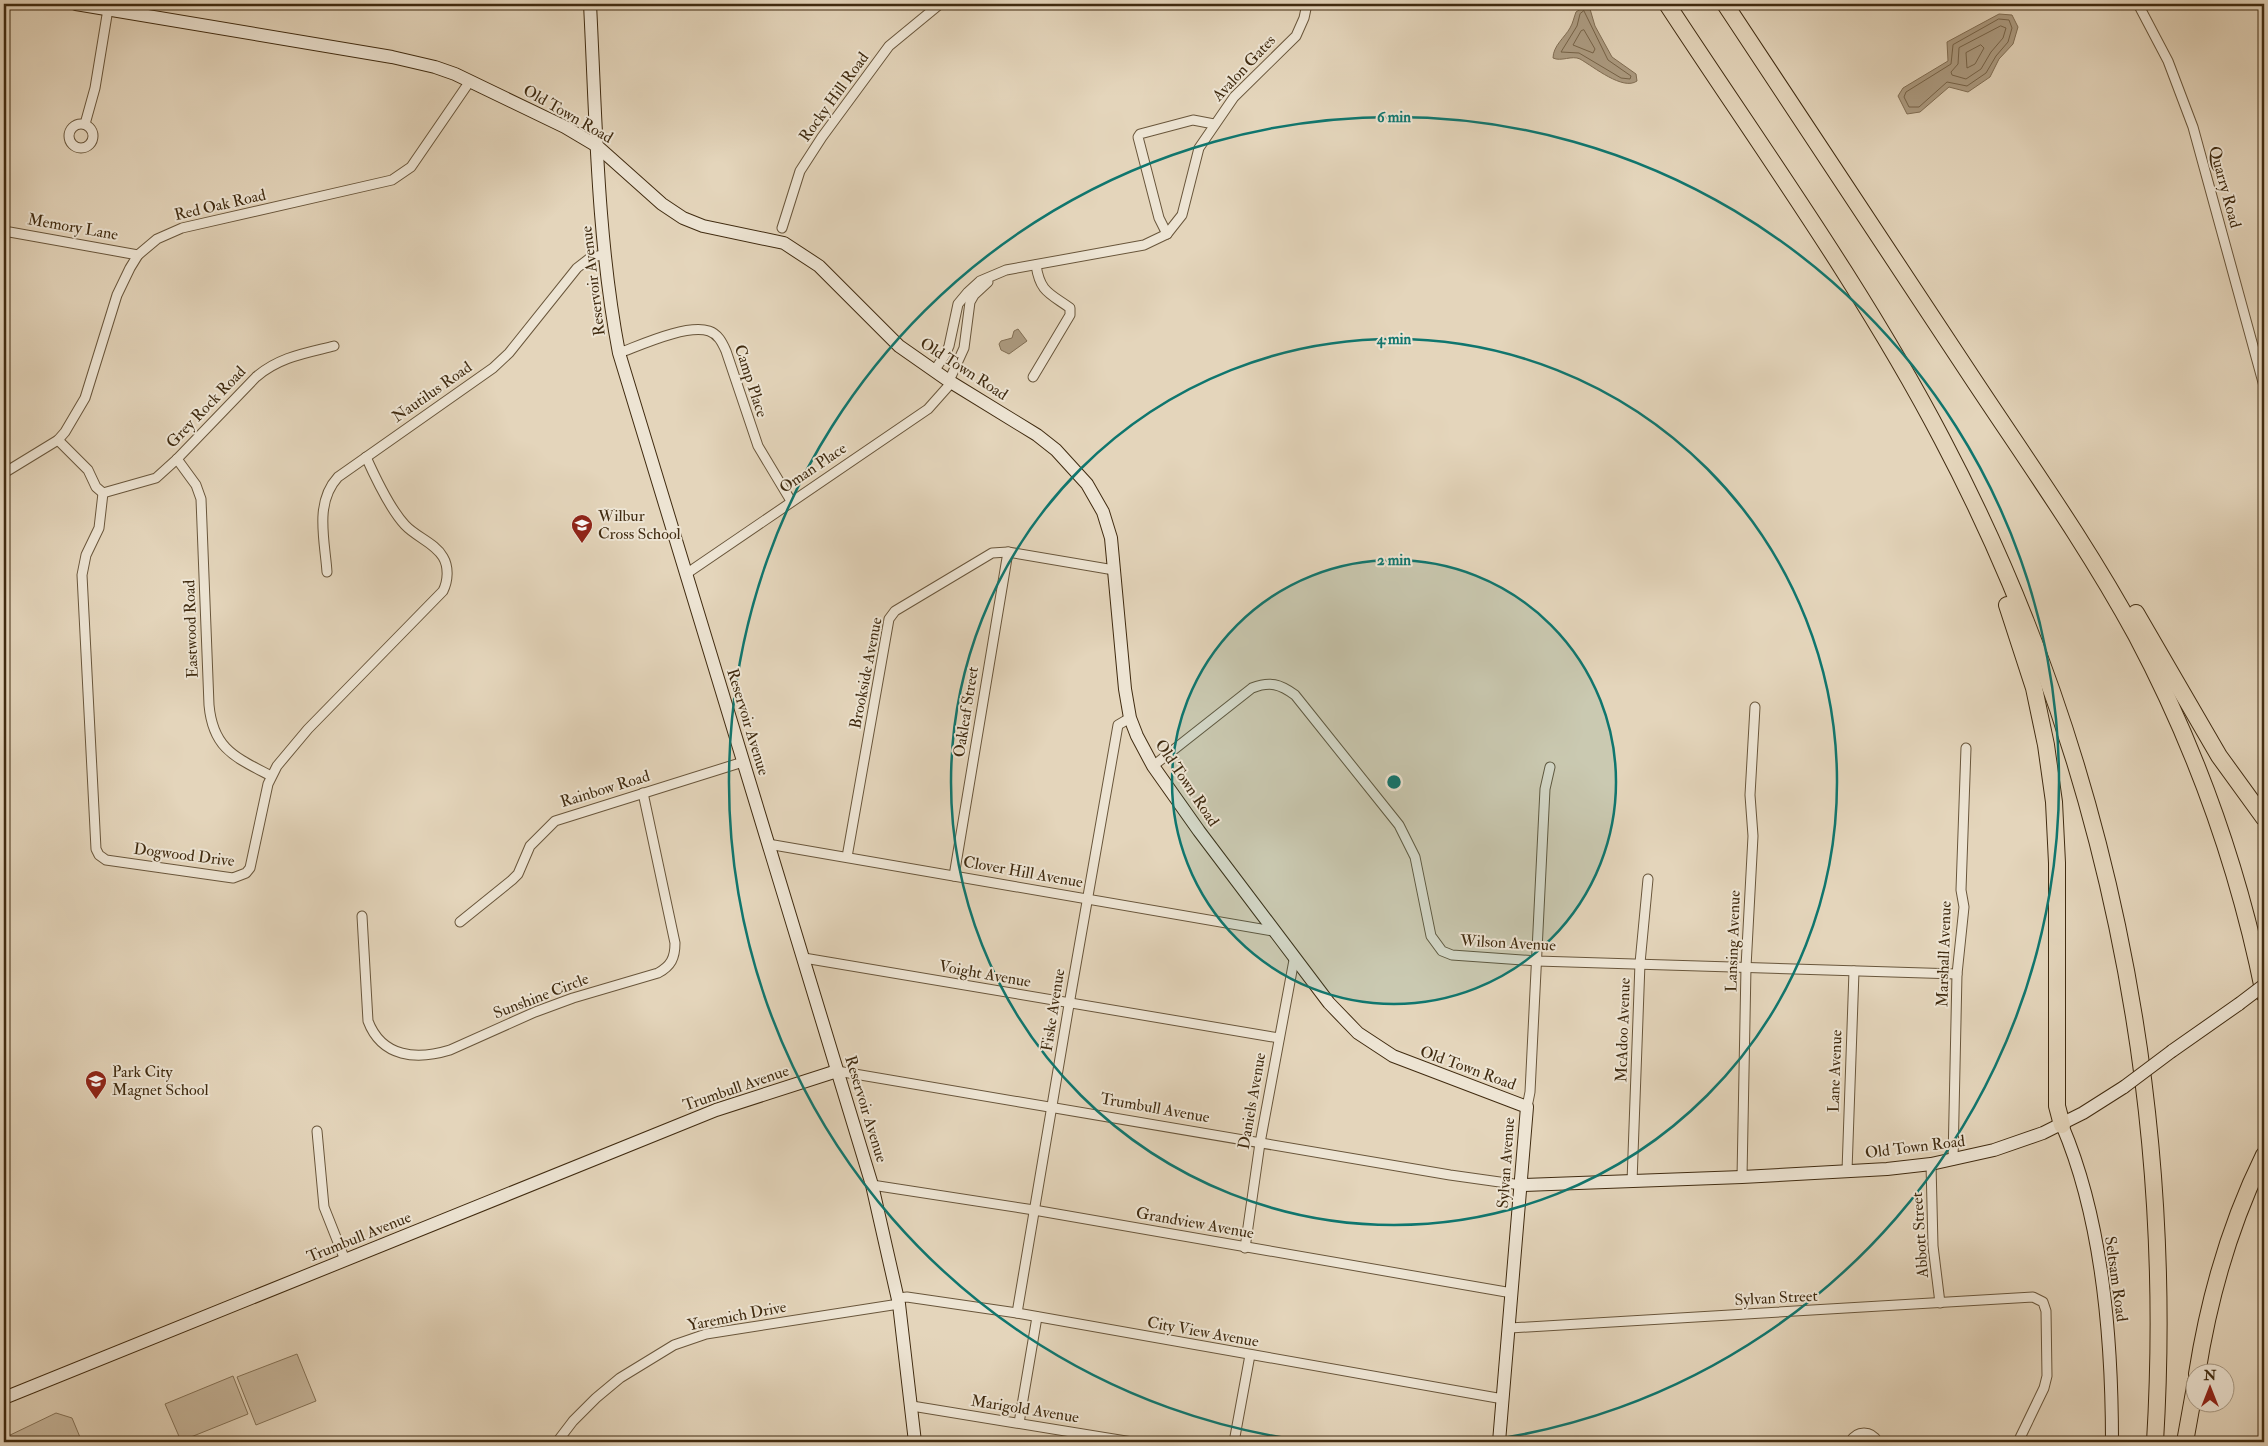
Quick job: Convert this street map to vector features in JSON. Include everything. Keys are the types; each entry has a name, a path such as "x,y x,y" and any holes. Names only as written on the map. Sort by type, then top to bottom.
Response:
{"highway":[{"path":"1667,4 1846,276 1892,350 1942,440 1997,553 2047,677 2083,789 2112,903 2137,1034 2154,1189 2159,1314 2155,1442"},
{"path":"1725,4 2052,499 2104,579 2135,634 2190,750 2213,809 2250,931 2264,994"},
{"path":"1942,440 2020,641 2034,688 2046,745 2054,802 2057,856 2057,1106 2062,1125"},
{"path":"2052,499 2119,584 2219,756 2264,818"},
{"path":"2199,1364 2209,1305 2218,1272 2240,1209 2262,1158"},
{"path":"2185,1442 2190,1414"}],"main road":[{"name":"Old Town Road","path":"76,4 392,57 435,67 531,109 597,146 662,204 683,218 703,226 784,243 819,266 899,346 1037,435 1056,450 1087,484 1097,500 1108,525 1114,570 1121,662 1130,718 1153,766 1294,960 1343,1018 1373,1045 1413,1065 1527,1107"},
{"name":"Reservoir Avenue","path":"590,4 597,146 608,298 619,352 872,1185 899,1301 915,1442"},
{"name":"Old Town Road","path":"1521,1185 1632,1182 1847,1171 1931,1164 1954,1160 2016,1143 2062,1125 2124,1087 2264,985"},
{"name":"Trumbull Avenue","path":"4,1398 716,1110 838,1071"},
{"name":"Sylvan Avenue","path":"1499,1442 1527,1107"},
{"name":"Seltsam Road","path":"2062,1125 2078,1166 2093,1231 2103,1287 2112,1396 2112,1442"}],"street":[{"name":"Rocky Hill Road","path":"782,228 800,171 822,137 889,46 940,4"},
{"name":"Avalon Gates","path":"934,370 946,355 958,304 980,281 994,274 1144,245 1167,234 1182,215 1199,148 1234,97 1296,36 1304,18 1307,4"},
{"name":"Quarry Road","path":"2138,4 2168,61 2193,127 2264,386"},
{"path":"85,124 95,88 108,9"},
{"name":"Red Oak Road","path":"4,473 58,440 73,421 85,398 117,295 138,255 157,239 182,228 392,180 411,167 470,81"},
{"name":"Avalon Gates","path":"1167,234 1159,218 1138,137 1140,134 1193,120 1214,124"},
{"name":"Memory Lane","path":"4,231 138,255"},
{"name":"Nautilus Road","path":"327,572 323,515 324,498 331,484 338,477 497,364 510,353 577,268 590,258 605,254"},
{"path":"1033,377 1070,315 1070,308 1044,289 1038,281 1036,265"},
{"name":"Avalon Gates","path":"951,381 964,348 970,302 974,295 989,282 1022,268"},
{"name":"Camp Place","path":"619,352 685,331 702,330 714,333 726,350 758,446 791,502"},
{"name":"Grey Rock Road","path":"102,493 152,481 177,459 265,369 287,358 334,346"},
{"name":"Oman Place","path":"686,574 928,409 951,381"},
{"path":"58,440 88,470 96,487 102,493"},
{"name":"Dogwood Drive","path":"102,493 99,528 86,555 82,575 95,843 99,855 106,860 233,878 241,876 250,868 271,776 308,729 443,591 445,586 447,569 439,550 413,533 403,523 366,458"},
{"name":"Eastwood Road","path":"177,459 196,485 201,499 209,705 212,723 219,739 232,754 271,776"},
{"name":"Brookside Avenue","path":"848,857 889,619 895,612 985,556 996,552 1008,552 1114,570"},
{"name":"Oakleaf Street","path":"954,876 1008,552"},
{"name":"Wilson Avenue","path":"1153,766 1252,688 1267,683 1284,687 1295,695 1402,830 1415,857 1431,936 1435,944 1442,951 1464,957 1536,961 1957,974"},
{"name":"Lansing Avenue","path":"1742,1177 1746,967 1753,836 1750,794 1755,707"},
{"name":"Fiske Avenue","path":"1018,1313 1069,1004 1118,725 1130,718"},
{"name":"Marshall Avenue","path":"1954,1160 1957,974 1964,907 1961,890 1966,748"},
{"name":"Rainbow Road","path":"460,922 518,874 530,846 555,821 743,762"},
{"name":"Sylvan Avenue","path":"1527,1107 1530,1092 1544,789 1550,767"},
{"name":"Sunshine Circle","path":"362,916 368,1021 372,1033 387,1047 410,1056 438,1054 450,1050 535,1012 573,998 658,973 667,968 674,957 675,943 644,793"},
{"name":"Clover Hill Avenue","path":"768,844 1273,931"},
{"name":"McAdoo Avenue","path":"1632,1182 1640,963 1648,879"},
{"name":"Voight Avenue","path":"804,958 1279,1038"},
{"name":"Daniels Avenue","path":"1245,1248 1260,1143 1294,960"},
{"name":"Lane Avenue","path":"1847,1171 1854,971"},
{"name":"Trumbull Avenue","path":"838,1071 1053,1106 1260,1143 1521,1185"},
{"path":"317,1131 324,1207 345,1260"},
{"name":"Abbott Street","path":"1931,1164 1933,1246 1940,1303"},
{"name":"Grandview Avenue","path":"872,1185 1034,1210 1512,1293"},
{"name":"City View Avenue","path":"899,1301 907,1297 1018,1313 1503,1399"},
{"name":"Sylvan Street","path":"1510,1328 2029,1297 2039,1299 2043,1302 2046,1311 2047,1376 2044,1388 2018,1442"},
{"name":"Yaremich Drive","path":"557,1442 573,1421 620,1378 674,1345 706,1334 899,1301"},
{"path":"1019,1423 1037,1317"},
{"path":"1234,1442 1250,1355"},
{"name":"Marigold Avenue","path":"912,1406 1132,1442"},
{"path":"1850,1442 1855,1436 1864,1432 1874,1436 1878,1442"}],"shaded area":[{"path":"297,1354 316,1401 256,1425 237,1377"},
{"path":"233,1376 248,1414 181,1441 165,1404"},
{"path":"56,1413 72,1418 82,1442 4,1442 4,1438"}],"water":[{"path":"1585,6 1590,9 1595,26 1612,57 1636,74 1637,81 1624,83 1617,81 1577,58 1553,58 1555,50 1573,22 1576,12"},
{"path":"1999,14 2012,15 2018,27 2013,44 1999,59 1990,77 1968,92 1949,87 1920,112 1907,114 1898,96 1903,88 1948,61 1947,42"},
{"path":"1018,329 1027,341 1009,354 1001,350 999,344 1001,341 1012,338 1014,331"}],"place":[{"name":"Wilbur Cross School","path":"582,544"},
{"name":"Park City Magnet School","path":"96,1100"}]}
